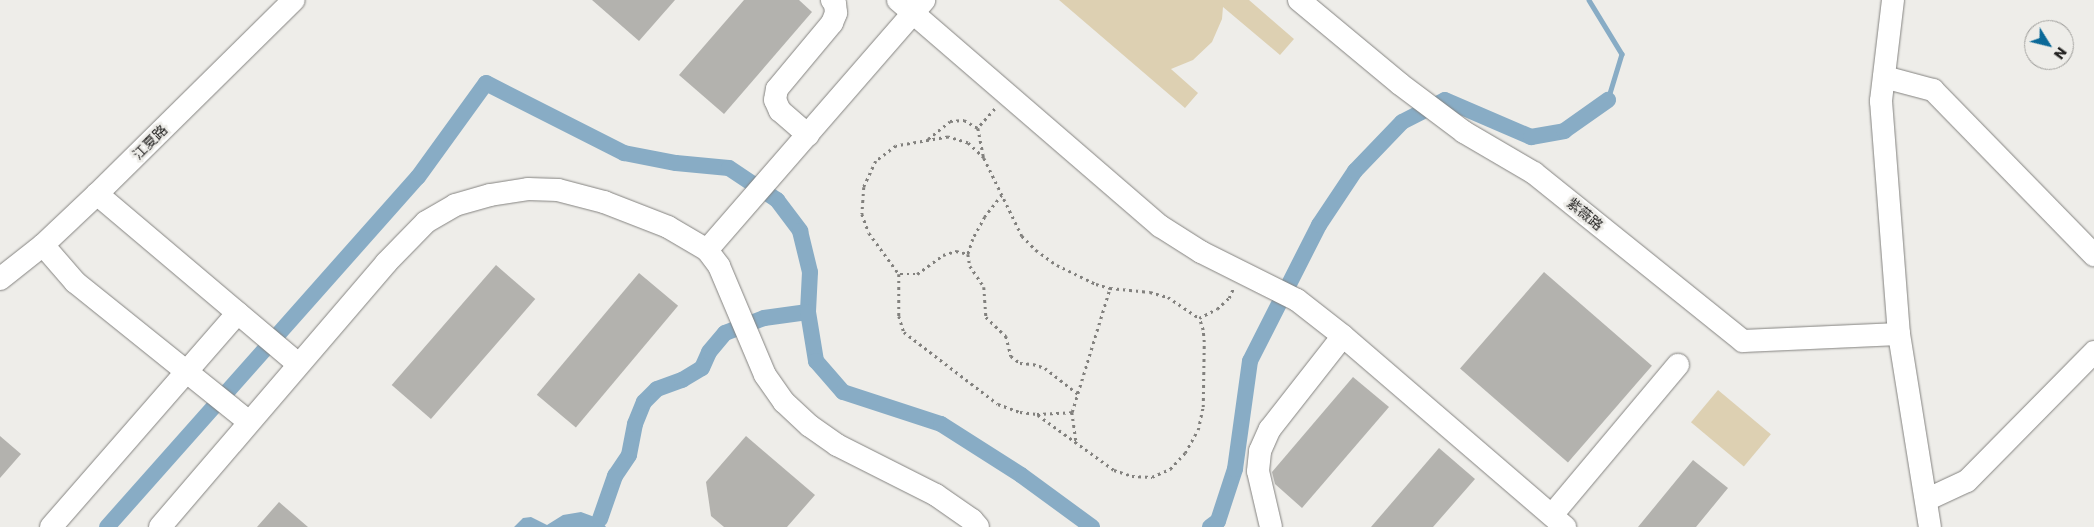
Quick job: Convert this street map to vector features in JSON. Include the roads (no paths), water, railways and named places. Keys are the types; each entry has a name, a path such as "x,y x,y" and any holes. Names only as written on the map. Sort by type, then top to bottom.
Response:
{"street":[{"name":"江夏路","path":"0,279 42,245 97,194 294,0"},
{"path":"808,135 780,111 774,100 777,88 832,23 836,13 835,4 832,0"},
{"name":"紫薇路","path":"1299,0 1400,84 1456,126 1534,173 1742,341 1899,334"},
{"path":"1893,0 1881,101 1899,334 1930,527"},
{"path":"707,250 808,135 912,4 1008,94 1160,226 1201,252 1297,300 1343,336 1559,521 1678,365"},
{"path":"1884,77 1933,90 2094,255"},
{"path":"160,527 386,262 426,222 455,205 490,194 528,189 558,190 604,202 668,227 707,250 719,266 727,282 765,375 784,402 810,426 837,445 936,494 972,520 978,527"},
{"path":"97,194 298,364"},
{"path":"42,245 75,282 249,422"},
{"path":"52,527 238,313"},
{"path":"1271,527 1258,470 1260,451 1270,429 1343,336"},
{"path":"1926,500 1967,481 2094,352"}],"water":[{"path":"581,512 600,519 606,527 514,527 523,518 531,517 547,525 563,515"}],"waterway":[{"path":"1589,0 1622,54 1608,100"},
{"path":"107,527 418,177 486,83 624,153 676,163 729,168 777,200 800,231 810,272 808,312 816,361 843,392 941,424 1021,475 1092,527"},
{"path":"1210,527 1218,521 1235,469 1250,361 1319,225 1355,171 1402,122 1445,100 1531,137 1564,131 1608,100"},
{"path":"600,519 615,476 629,455 635,424 644,402 657,389 682,380 702,368 709,352 725,333 764,318 808,312"}]}
